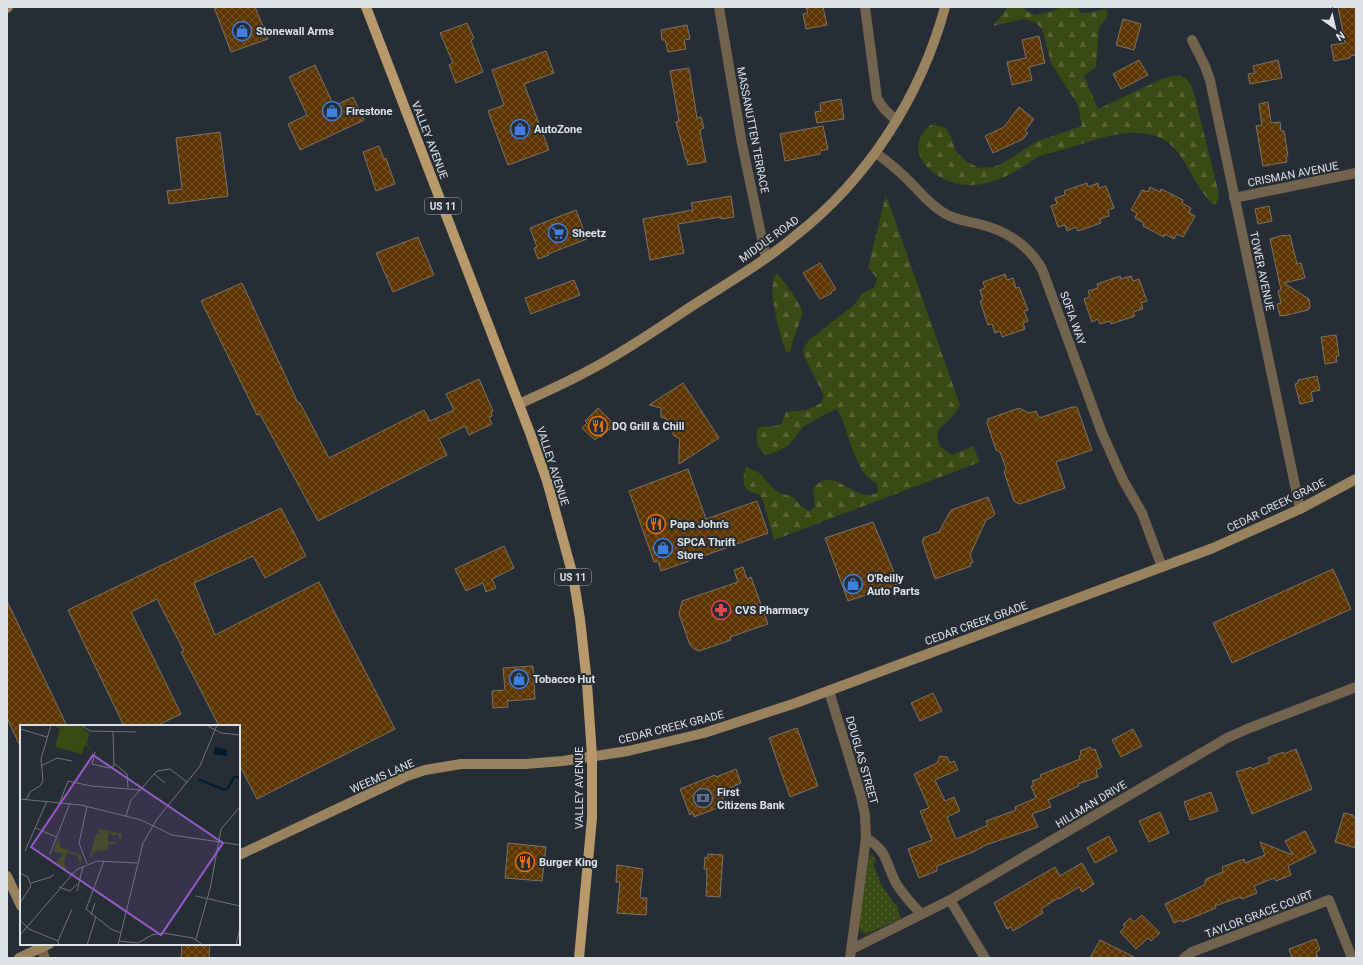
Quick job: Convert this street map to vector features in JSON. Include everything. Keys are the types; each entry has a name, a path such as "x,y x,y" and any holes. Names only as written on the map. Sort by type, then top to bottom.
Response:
{"main road":[{"name":"VALLEY AVENUE","path":"366,7 519,404 547,481 573,576 583,643 592,756 592,818 579,958"},
{"name":"MIDDLE ROAD","path":"519,404 569,382 617,355 766,258 795,237 816,219 837,199 876,153 897,120 931,52 945,7"},
{"name":"CEDAR CREEK GRADE","path":"592,756 628,751 704,733 828,691 1213,548 1300,509 1356,479"},
{"name":"WEEMS LANE","path":"240,855 407,776 425,770 461,764 548,763 592,756"},
{"path":"7,876 20,904"},
{"path":"19,958 43,945"}],"street":[{"name":"MASSANUTTEN TERRACE","path":"719,7 742,144 766,258"},
{"path":"865,7 878,98 882,108 897,120"},
{"name":"TOWER AVENUE","path":"1192,40 1210,80 1300,509"},
{"name":"SOFIA WAY","path":"876,153 893,165 933,206 958,220 981,225 1003,233 1018,241 1038,262 1042,269 1102,433 1122,480 1142,513 1162,567"},
{"name":"CRISMAN AVENUE","path":"1234,198 1356,174"},
{"name":"HILLMAN DRIVE","path":"851,953 921,914 950,900 1227,738 1356,687"},
{"name":"DOUGLAS STREET","path":"828,691 861,796 865,815 866,838 851,953"},
{"path":"866,838 880,848 896,882 908,900 921,914"},
{"path":"950,900 985,958"},
{"name":"TAYLOR GRACE COURT","path":"1184,958 1192,952 1329,900 1352,958"},
{"path":"43,945 45,958"}],"green space":[{"path":"1008,7 1024,7 1025,10 1035,15 1053,11 1061,7 1077,7 1081,13 1106,9 1108,15 1099,28 1096,67 1084,76 1098,109 1162,79 1172,76 1185,78 1193,90 1196,100 1219,194 1217,203 1213,204 1205,196 1181,157 1166,141 1145,133 1110,136 1039,156 1009,175 988,183 974,185 958,184 948,181 930,170 919,155 918,146 921,136 927,128 933,124 946,128 956,152 967,162 979,168 994,167 1012,158 1035,142 1082,126 1078,105 1051,63 1042,29 1035,22 1024,19 993,26"},
{"path":"886,195 960,405 954,415 938,430 938,442 944,450 952,455 973,446 980,462 774,540 763,501 759,494 749,491 744,485 743,482 746,467 758,472 773,488 780,493 793,497 802,507 810,511 815,507 813,489 826,480 840,483 861,494 870,495 877,493 878,485 865,474 860,466 837,409 803,427 789,445 766,455 759,447 757,441 757,429 761,427 775,426 782,423 786,412 807,410 821,403 824,395 805,359 803,349 809,340 855,304 862,293 874,288 877,278 868,268"},
{"path":"777,273 795,297 803,313 790,353 786,351 778,327 774,307 772,288 773,280"},
{"path":"873,854 876,862 873,864 881,884 898,907 899,916 902,916 900,919 866,934 860,931 859,922 869,856"}],"building":[{"path":"214,7 255,7 268,39 231,52"},
{"path":"806,7 823,7 827,25 806,29 803,14 808,13"},
{"path":"1338,7 1356,7 1356,55 1350,56 1350,58 1334,61 1331,45 1345,43"},
{"path":"1123,19 1141,24 1134,50 1116,45"},
{"path":"467,23 474,38 471,41 483,72 456,83 449,65 453,63 440,33"},
{"path":"687,25 690,39 684,40 686,49 668,52 665,40 662,40 661,30"},
{"path":"1039,36 1045,63 1029,67 1032,80 1012,85 1007,62 1026,58 1022,40"},
{"path":"546,51 554,73 524,84 549,150 508,165 488,111 504,105 492,70"},
{"path":"1139,60 1148,75 1121,89 1113,74"},
{"path":"1278,60 1282,78 1250,84 1248,74 1255,73 1253,66"},
{"name":"Firestone","path":"315,65 334,106 353,97 364,120 300,150 288,124 307,115 289,77"},
{"path":"689,68 697,118 701,117 704,128 700,131 706,162 688,165 676,122 679,121 670,71"},
{"path":"841,99 844,119 817,123 815,112 821,111 820,103"},
{"path":"1268,102 1271,123 1280,122 1281,131 1284,131 1288,156 1286,156 1287,162 1263,166 1256,126 1262,125 1259,104"},
{"path":"1019,107 1034,119 1025,131 1028,133 1023,139 993,153 985,136 1004,127"},
{"path":"823,126 828,149 820,151 820,154 785,161 780,134"},
{"path":"220,132 228,196 169,204 167,191 182,189 176,138"},
{"path":"379,146 384,159 386,158 395,184 376,191 363,152"},
{"path":"1087,183 1088,187 1098,183 1099,188 1106,186 1114,208 1108,210 1109,216 1100,219 1101,223 1078,231 1076,227 1067,231 1065,225 1058,227 1051,206 1057,204 1055,198 1065,195 1064,191"},
{"path":"1150,187 1160,192 1161,189 1183,200 1182,203 1191,208 1189,213 1195,216 1183,237 1177,234 1174,239 1165,234 1164,237 1143,226 1144,223 1135,218 1137,213 1131,210 1142,190 1148,192"},
{"path":"731,196 734,217 721,219 721,217 678,224 684,253 650,260 643,219 693,210 691,203"},
{"path":"1269,206 1272,221 1258,224 1255,209"},
{"name":"Sheetz","path":"576,210 587,239 538,259 534,248 537,247 530,228"},
{"path":"1290,235 1297,264 1301,263 1305,278 1284,283 1309,299 1310,307 1308,310 1280,316 1277,304 1281,303 1278,291 1281,290 1270,239"},
{"path":"418,237 434,275 393,292 376,253"},
{"path":"820,263 836,289 831,292 832,293 820,299 803,273"},
{"path":"1005,274 1007,280 1013,278 1016,288 1019,287 1028,310 1024,311 1028,321 1023,323 1025,329 1002,337 1000,331 995,333 992,324 988,325 980,301 983,300 980,290 985,288 983,282"},
{"path":"1120,276 1121,279 1131,276 1133,281 1139,279 1147,301 1141,303 1143,309 1133,312 1135,316 1111,324 1110,321 1100,324 1098,319 1092,322 1084,299 1090,297 1088,291 1098,288 1097,284"},
{"path":"574,280 580,295 531,314 525,298"},
{"path":"242,283 298,403 300,403 329,458 424,410 430,421 454,410 446,394 479,379 493,411 491,412 492,416 489,417 492,424 469,435 465,426 439,439 447,455 318,521 260,414 257,415 201,301"},
{"path":"1336,335 1339,356 1336,356 1337,362 1325,364 1321,337"},
{"path":"1317,376 1320,390 1311,392 1313,401 1300,404 1295,384 1298,383 1298,380"},
{"path":"683,383 719,438 679,464 680,439 673,435 673,429 667,426 667,419 661,417 661,408 649,405"},
{"path":"1072,407 1077,407 1092,450 1056,462 1065,488 1020,504 1017,503 1014,501 1004,472 1006,468 1000,452 996,450 987,423 988,419 1019,408 1029,413 1036,411 1039,418"},
{"name":"DQ Grill & Chill","path":"598,408 614,424 601,437 600,436 595,440 582,428 587,423 585,421"},
{"path":"688,469 706,519 757,501 768,533 661,571 658,561 654,562 629,491"},
{"path":"988,497 995,514 986,520 970,555 973,562 970,564 971,566 935,579 922,541 923,538 939,532 951,510"},
{"path":"281,508 306,556 265,578 253,556 194,583 215,635 319,582 395,729 257,799 240,766 240,725 218,725 181,652 184,651 157,599 131,612 181,714 158,725 124,725 68,610"},
{"path":"873,522 899,584 848,601 825,538"},
{"path":"504,546 514,568 492,579 496,588 486,592 483,583 466,591 455,569"},
{"name":"CVS Pharmacy","path":"743,567 747,579 751,577 768,624 730,637 731,640 702,650 699,651 694,649 690,645 679,614 682,601 738,582 734,570"},
{"path":"1333,569 1351,609 1232,663 1213,623"},
{"path":"7,601 67,725 20,725 20,746 7,718"},
{"name":"Tobacco Hut","path":"533,666 535,699 507,701 508,707 493,708 492,691 505,690 503,668"},
{"path":"933,693 942,711 920,721 911,703"},
{"path":"797,728 818,786 790,797 769,738"},
{"path":"1133,729 1142,746 1121,757 1112,740"},
{"path":"1090,747 1092,750 1095,749 1102,767 1096,770 1098,777 1078,784 1079,786 1048,800 1051,807 1032,814 1038,827 986,845 973,852 937,866 937,871 919,878 908,849 932,840 920,811 929,808 914,774 937,763 940,756 947,757 950,763 954,761 958,770 935,780 945,801 954,797 960,811 947,817 956,839 988,825 986,821 1016,810 1015,807 1036,798 1031,786 1034,785 1032,781 1041,778 1040,775 1080,759 1080,751"},
{"path":"1296,749 1312,789 1252,814 1236,772 1251,767 1252,769 1270,762 1268,758"},
{"name":"First Citizens Bank","path":"736,769 741,783 721,792 725,805 694,817 693,813 690,815 680,789 715,775 716,777"},
{"path":"1211,792 1218,811 1190,820 1184,802"},
{"path":"1160,812 1169,833 1149,842 1139,821"},
{"path":"1344,813 1353,815 1353,817 1356,818 1356,848 1335,842"},
{"path":"1305,831 1316,852 1288,866 1291,875 1276,881 1274,878 1254,886 1257,893 1242,899 1240,897 1215,906 1216,908 1182,922 1181,920 1174,923 1165,904 1204,885 1206,879 1223,872 1222,867 1244,859 1245,863 1265,855 1260,842 1293,855 1285,841"},
{"path":"1109,836 1117,851 1095,863 1087,848"},
{"name":"Burger King","path":"508,843 546,847 542,881 505,878"},
{"path":"708,854 723,855 720,897 706,896 707,869 704,869 705,857 708,858"},
{"path":"1082,863 1094,884 1082,892 1079,887 1059,899 1058,898 1041,909 1043,913 1013,931 1011,927 1007,929 994,903 1055,867 1060,876"},
{"path":"617,865 643,869 640,898 647,898 646,915 617,913 620,882 616,882"},
{"path":"1142,915 1160,933 1151,941 1148,938 1136,949 1120,932 1125,927 1123,925 1130,918 1134,922"},
{"path":"1316,939 1320,950 1316,952 1318,958 1292,958 1289,949"},
{"path":"1100,940 1136,958 1090,958"},
{"path":"182,945 210,945 209,958 181,958"}],"place":[{"name":"Stonewall Arms","path":"242,31"},
{"name":"Firestone","path":"332,111"},
{"name":"AutoZone","path":"520,129"},
{"name":"Sheetz","path":"558,233"},
{"name":"DQ Grill & Chill","path":"598,426"},
{"name":"Papa John's","path":"656,524"},
{"name":"SPCA Thrift Store","path":"663,548"},
{"name":"O'Reilly Auto Parts","path":"853,584"},
{"name":"CVS Pharmacy","path":"721,610"},
{"name":"Tobacco Hut","path":"519,679"},
{"name":"First Citizens Bank","path":"703,798"},
{"name":"Burger King","path":"525,862"}]}
